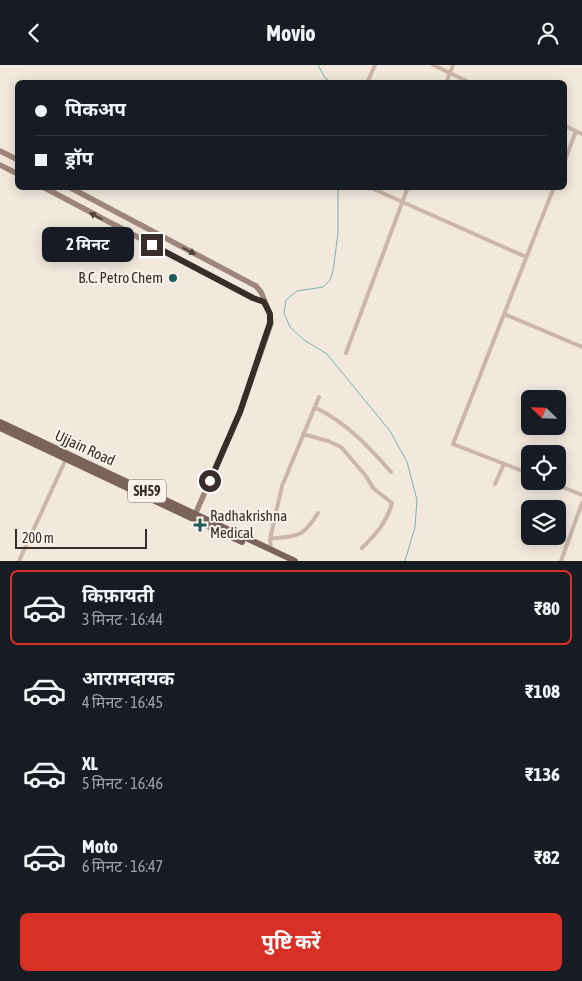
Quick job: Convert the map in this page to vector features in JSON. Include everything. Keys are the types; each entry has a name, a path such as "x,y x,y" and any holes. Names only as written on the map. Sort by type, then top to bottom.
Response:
{"main road":[{"name":"Ujjain Road","path":"0,422 67,457"},
{"name":"Ujjain Road","path":"0,428 67,457 284,561"},
{"name":"Ujjain Road","path":"195,517 295,561"}],"street":[{"path":"368,80 375,65"},
{"path":"433,65 465,80"},
{"path":"447,80 453,65"},
{"path":"567,127 582,134"},
{"path":"567,154 576,131"},
{"path":"0,151 15,159"},
{"path":"0,165 15,172"},
{"path":"49,190 201,271 264,302"},
{"path":"75,190 256,286 261,291 270,314 267,333 240,412 195,517"},
{"path":"376,190 526,257"},
{"path":"346,353 407,190"},
{"path":"521,471 453,443 553,190"},
{"path":"504,314 582,347"},
{"path":"272,551 270,539 282,485 320,397"},
{"path":"316,408 339,421 363,442 391,472"},
{"path":"303,434 341,447 373,487 392,503 385,522 377,534 362,547"},
{"path":"19,561 67,457"},
{"path":"495,484 504,464"},
{"path":"566,489 582,495"},
{"path":"561,561 582,503"},
{"path":"270,539 292,537 302,533 318,513"}],"waterway":[{"path":"318,65 328,80"},
{"path":"338,190 338,233 330,280 323,287 297,291 286,300 284,313 290,327 304,340 327,354 390,431 407,462 417,500 415,527 405,561"}],"place":[{"name":"B.C. Petro Chem","path":"173,278"},
{"name":"Radhakrishna Medical","path":"200,525"}],"route":[{"path":"152,245 264,302 270,314 267,333 240,412 210,481"}]}
